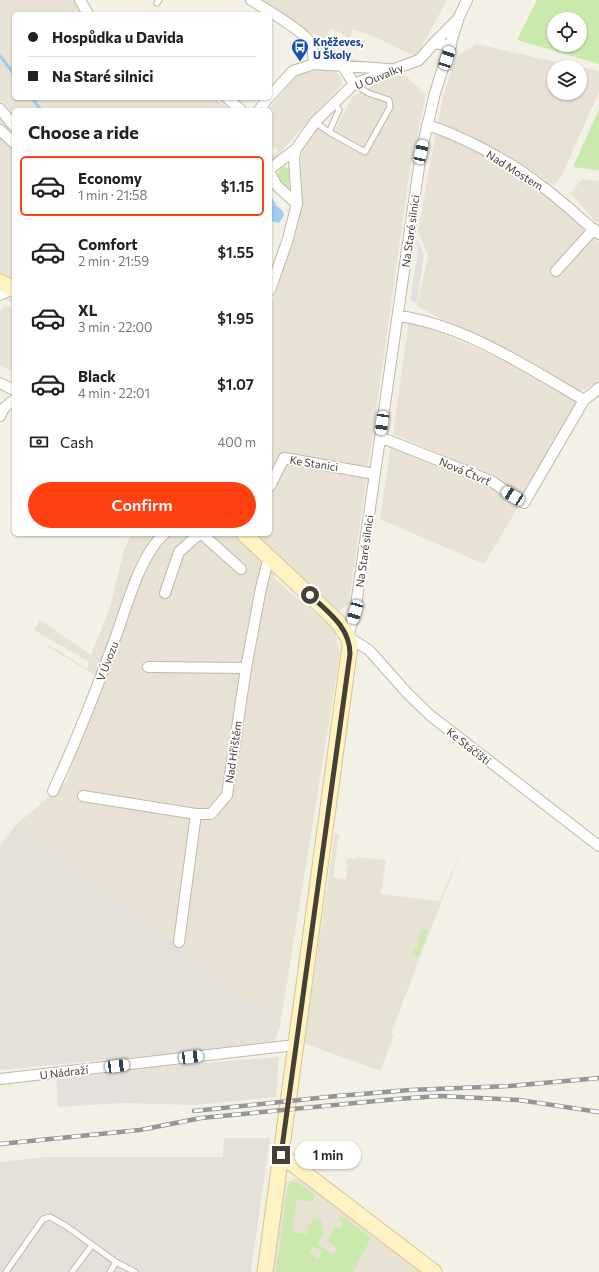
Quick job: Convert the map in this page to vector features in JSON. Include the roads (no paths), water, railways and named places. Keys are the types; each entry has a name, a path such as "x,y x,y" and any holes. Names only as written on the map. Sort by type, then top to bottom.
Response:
{"street":[{"path":"80,0 87,12"},
{"path":"251,0 270,12"},
{"name":"Na Staré silnici","path":"265,1272 295,1045 350,654 348,637 355,612 399,316 421,152 427,125 459,17 467,0"},
{"path":"272,13 308,39 313,52 314,64"},
{"name":"U Ouvalky","path":"272,167 296,149 315,122 354,84 418,60 459,17"},
{"path":"434,43 451,46"},
{"path":"272,94 293,71 314,64 391,69"},
{"path":"342,65 354,84"},
{"path":"229,100 239,108"},
{"path":"0,109 12,124"},
{"name":"Nad Mostem","path":"427,125 493,154 516,168 560,200 596,231 556,272"},
{"path":"0,130 12,141"},
{"path":"272,278 274,267 287,242 297,204 294,159 296,149"},
{"path":"272,177 277,186 297,204"},
{"path":"399,316 419,318 462,335 512,359 584,400"},
{"path":"0,383 12,389"},
{"name":"Nová Čtvrť","path":"380,437 492,482 524,503 584,400 599,388"},
{"path":"0,416 4,408 12,402"},
{"name":"Ke Stanici","path":"272,482 284,458 375,474"},
{"name":"V Úvozu","path":"53,791 79,736 142,566 153,546 162,536"},
{"path":"165,593 179,552 198,536"},
{"path":"202,536 241,569"},
{"path":"247,536 338,622 348,637"},
{"name":"Nad Hřištěm","path":"83,796 196,814 211,814 227,795 246,668 261,588 269,557"},
{"name":"Ke Stáčišti","path":"348,637 369,650 408,694 431,716 599,846"},
{"path":"148,666 246,668"},
{"path":"179,942 196,814"},
{"name":"U Nádraží","path":"0,1079 295,1045"},
{"path":"281,1155 434,1272"}],"lane":[{"path":"315,122 329,132 365,152 390,107 388,100 368,93 354,84"},
{"path":"329,132 339,110 335,103"},
{"path":"6,1272 43,1219 50,1217 66,1226 116,1262 135,1272"},
{"path":"72,1272 92,1245"},
{"path":"110,1272 116,1262"}],"water":[{"path":"274,204 282,210 284,215 279,223 272,221 272,206"}],"waterway":[{"path":"0,56 12,71"},
{"path":"34,100 40,108"}],"railway":[{"path":"194,1111 410,1090 510,1086 599,1078"},
{"path":"0,1144 140,1130 201,1118 439,1096 519,1100 599,1112"}],"place":[{"name":"Kněževes, U Školy","path":"300,62"}]}
